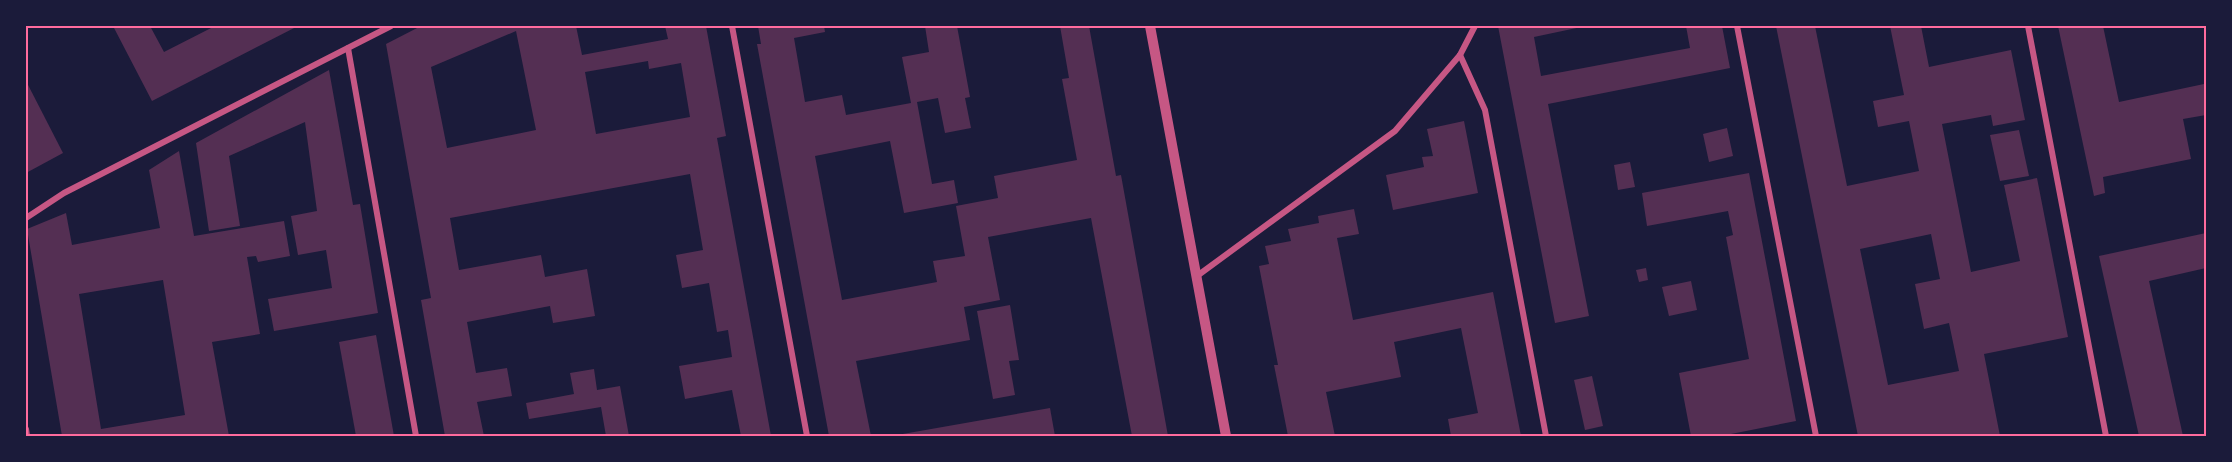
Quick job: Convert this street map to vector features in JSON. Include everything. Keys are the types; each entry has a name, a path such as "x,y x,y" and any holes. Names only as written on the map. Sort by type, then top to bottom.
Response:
{"street":[{"path":"26,218 64,193 391,26"},
{"path":"732,26 807,436"},
{"path":"1150,26 1226,436"},
{"path":"1196,277 1395,131 1460,55 1475,26"},
{"path":"1737,26 1816,436"},
{"path":"2028,26 2106,436"},
{"path":"348,48 416,436"},
{"path":"1460,55 1485,110 1546,436"},
{"path":"26,429 27,436"}],"building":[{"path":"113,26 150,26 164,52 215,26 298,26 152,101"},
{"path":"421,26 576,26 582,55 668,39 665,26 706,26 726,136 717,138 771,436 741,436 732,390 685,399 679,366 732,357 728,330 717,332 709,283 682,288 676,255 703,250 690,174 450,218 459,270 541,255 545,277 587,269 595,316 553,323 550,306 467,322 476,373 507,368 512,396 477,402 484,436 445,436 421,300 431,298 386,44","holes":["516,31 536,130 447,148 431,67","648,61 649,69 681,63 690,117 596,134 585,72"]},
{"path":"758,26 824,26 825,32 794,38 805,102 842,95 846,115 911,103 902,57 929,52 925,26 957,26 970,97 965,98 971,128 945,133 938,98 917,102 932,184 954,180 958,203 904,213 890,141 815,156 842,300 937,282 933,261 965,256 956,206 998,198 994,176 1077,160 1062,79 1069,78 1060,26 1089,26 1116,176 1121,175 1168,436 1132,436 1091,218 988,237 1000,300 964,307 970,340 856,361 871,436 829,436 757,44 761,44"},
{"path":"1498,26 1586,26 1534,37 1541,76 1690,48 1686,26 1722,26 1730,68 1548,104 1589,316 1555,323"},
{"path":"1776,26 1815,26 1847,186 1919,171 1909,121 1878,127 1873,101 1904,95 1890,26 1921,26 1929,67 2011,50 2025,120 1993,126 1991,115 1942,124 1971,272 2020,261 2004,185 2037,178 2068,337 1984,354 2000,436 1858,436","holes":["1931,234 1940,279 1915,284 1924,329 1949,323 1959,371 1888,385 1860,249"]},
{"path":"2058,26 2103,26 2119,102 2204,84 2206,115 2183,119 2191,159 2103,177 2105,193 2094,196"},
{"path":"329,70 353,205 360,204 378,313 274,331 268,299 332,288 326,250 298,255 291,216 317,211 305,122 229,156 240,226 209,231 196,143"},
{"path":"26,81 63,153 26,173"},
{"path":"1464,121 1478,193 1393,210 1386,175 1424,167 1422,157 1433,156 1427,129"},
{"path":"1727,128 1733,156 1709,162 1703,134"},
{"path":"2019,130 2029,176 2000,181 1990,135"},
{"path":"179,151 194,236 284,221 290,256 258,262 256,256 247,257 260,334 212,342 229,436 62,436 27,229 66,213 72,245 160,228 149,170","holes":["163,280 185,415 101,429 79,294"]},
{"path":"1630,162 1635,187 1618,190 1614,165"},
{"path":"1749,173 1796,421 1721,436 1691,436 1679,373 1749,359 1726,237 1733,235 1728,211 1647,226 1642,193"},
{"path":"1354,209 1359,234 1337,238 1353,320 1493,292 1521,436 1451,436 1448,419 1478,413 1461,328 1394,342 1401,377 1326,392 1335,436 1288,436 1274,365 1278,365 1259,266 1269,264 1265,246 1291,241 1288,229 1319,223 1318,216"},
{"path":"2206,233 2206,268 2149,281 2183,436 2139,436 2099,256"},
{"path":"1646,268 1648,280 1639,282 1636,270"},
{"path":"1691,281 1697,310 1669,316 1662,287"},
{"path":"1010,305 1019,360 1009,361 1015,395 993,399 977,311"},
{"path":"376,335 394,436 356,436 339,342"},
{"path":"594,369 597,390 620,386 629,436 606,436 601,407 529,419 526,403 574,394 570,373"},
{"path":"1592,376 1603,426 1585,430 1574,380"},
{"path":"1050,408 1055,436 897,436 897,435"}]}
